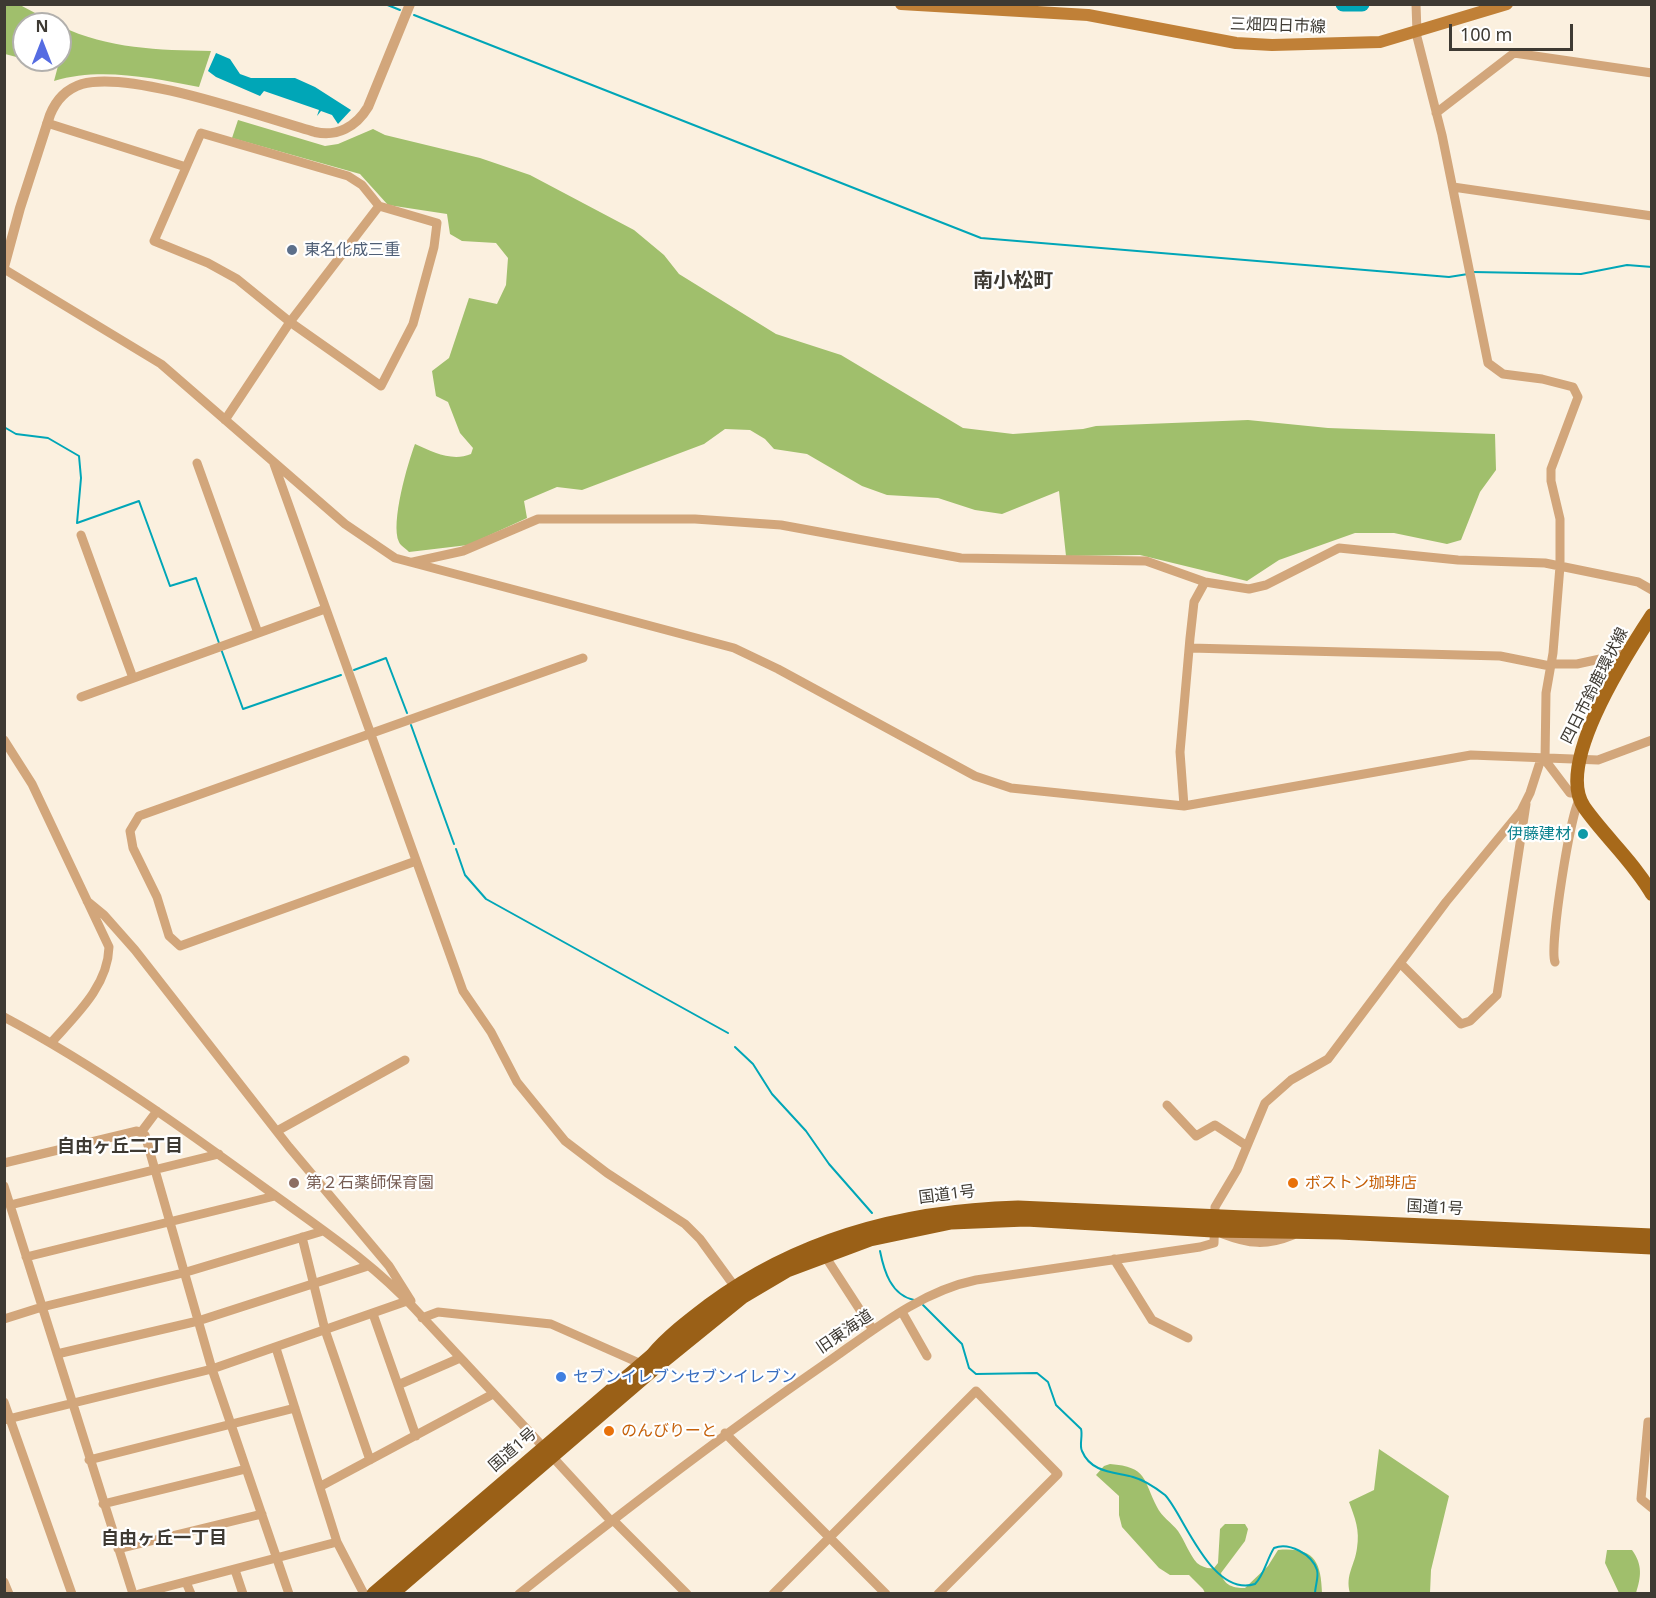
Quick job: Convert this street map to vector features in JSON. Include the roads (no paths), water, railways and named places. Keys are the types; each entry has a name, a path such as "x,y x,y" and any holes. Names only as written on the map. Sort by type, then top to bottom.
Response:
{"highway":[{"name":"国道1号","path":"374,1593 548,1452 648,1367 743,1296 787,1270 870,1239 986,1214"},
{"name":"国道1号","path":"648,1367 684,1324 735,1287 788,1257 833,1239 916,1216 986,1214 1213,1230 1490,1234"},
{"name":"国道1号","path":"1213,1230 1490,1234 1652,1247"},
{"name":"国道1号","path":"1530,1236 1652,1236"},
{"name":"国道1号","path":"392,1593 548,1452"}],"main road":[{"name":"三畑四日市線","path":"901,4 1088,15 1256,45 1364,44 1417,33 1507,4"},
{"name":"四日市鈴鹿環状線","path":"1579,796 1578,759 1584,739 1628,653 1652,615"},
{"path":"1579,796 1638,871 1652,894"}],"street":[{"path":"410,4 368,107 358,120 335,133 315,132 166,90 124,83 92,83 70,90 55,103 47,123 4,268 142,350 345,524 379,549 411,562 734,648 778,669 954,765 998,785 1077,797 1184,806 1471,755 1598,760 1652,740"},
{"path":"1400,963 1461,1024 1470,1021 1497,996 1526,802 1543,759 1546,693 1560,566 1560,519 1551,481 1551,469 1578,397 1573,387 1542,379 1503,374 1491,367 1485,352 1453,187 1417,33 1416,4"},
{"path":"1436,113 1514,53 1652,73"},
{"path":"47,123 186,167"},
{"path":"201,133 348,176 362,185 379,206 437,223 434,247 413,324 381,386 290,322 250,289 221,269 154,241 201,133"},
{"path":"1453,187 1652,216"},
{"path":"225,420 290,322 379,206"},
{"path":"197,463 258,633"},
{"path":"274,464 463,991 491,1032 517,1082 578,1152 685,1224 700,1239 735,1287"},
{"path":"411,562 463,551 538,519 683,519 781,525 962,558 1141,560 1205,582 1256,589 1339,548 1458,560 1519,561 1560,566 1638,582 1652,590"},
{"path":"81,535 133,678"},
{"path":"1184,806 1180,752 1194,602 1205,582"},
{"path":"81,697 325,609"},
{"path":"1190,648 1491,656 1550,665 1577,664 1628,653"},
{"path":"416,861 180,946 169,936 157,897 133,848 130,831 139,816 583,658"},
{"path":"4,740 32,784 109,947 109,958 90,999 51,1043"},
{"path":"1543,759 1570,793 1579,796 1575,804 1556,922 1552,950 1555,962"},
{"path":"1301,1232 1277,1241 1240,1242 1213,1230 1215,1207 1237,1170 1265,1103 1291,1080 1328,1059 1526,802"},
{"path":"87,901 104,915 135,950 277,1131 389,1266 410,1304"},
{"path":"4,1017 51,1043 157,1111 323,1230 368,1266 410,1304 612,1521 687,1593"},
{"path":"277,1131 405,1060"},
{"path":"1167,1105 1196,1136 1215,1125 1247,1146"},
{"path":"4,1162 142,1131 157,1111"},
{"path":"142,1131 212,1369 289,1593"},
{"path":"10,1205 219,1154"},
{"path":"4,1186 89,1460 134,1593"},
{"path":"26,1257 275,1196"},
{"path":"4,1319 42,1307 183,1273 323,1230"},
{"name":"旧東海道","path":"519,1593 725,1432 873,1330 951,1285 1200,1247 1213,1230"},
{"path":"302,1237 325,1330 370,1460"},
{"path":"825,1256 873,1330"},
{"path":"1114,1259 1152,1320 1188,1338"},
{"path":"57,1354 198,1321 368,1266"},
{"path":"7,1419 212,1369 373,1314 410,1304"},
{"path":"422,1318 438,1312 551,1324 648,1367"},
{"path":"902,1312 927,1356"},
{"path":"373,1314 416,1436"},
{"path":"276,1348 337,1542 363,1593"},
{"path":"398,1384 460,1358"},
{"path":"773,1593 976,1391 1058,1474 938,1593"},
{"path":"321,1486 493,1394"},
{"path":"4,1402 7,1419 72,1593"},
{"path":"89,1460 295,1408"},
{"path":"1652,1422 1648,1422 1641,1499 1652,1508"},
{"path":"725,1432 886,1593"},
{"path":"104,1504 246,1469"},
{"path":"118,1549 262,1514"},
{"path":"139,1593 337,1542"},
{"path":"235,1569 243,1593"},
{"path":"4,1582 9,1593"},
{"path":"186,1582 191,1593"}],"water":[{"path":"216,53 230,59 240,74 251,78 295,78 315,87 351,110 338,124 332,115 321,111 317,116 319,110 264,91 260,96 216,77 208,71"}],"waterway":[{"path":"385,4 400,10"},
{"path":"1343,4 1362,4"},
{"path":"414,15 981,238 1449,277 1468,274"},
{"path":"1473,272 1581,274 1627,265 1652,267"},
{"path":"4,427 16,434 48,438 79,456 81,478 77,523 139,501 170,586 196,578 219,643"},
{"path":"221,649 243,709 341,675"},
{"path":"354,670 386,658 407,713"},
{"path":"411,725 454,844"},
{"path":"456,849 465,875 486,899 728,1033"},
{"path":"735,1047 753,1064 772,1094 806,1131 829,1164 872,1213"},
{"path":"880,1251 886,1274 894,1288 914,1300"},
{"path":"923,1305 962,1344 969,1368 976,1374 1037,1373 1048,1382 1056,1405 1081,1429 1081,1449 1091,1464 1097,1468 1137,1478 1165,1495 1200,1552 1225,1579 1239,1585 1255,1584 1274,1548 1293,1548 1305,1554 1317,1570 1315,1594"}],"place":[{"name":"東名化成三重","path":"292,250"},
{"name":"伊藤建材","path":"1583,834"},
{"name":"第２石薬師保育園","path":"294,1183"},
{"name":"ボストン珈琲店","path":"1293,1183"},
{"name":"セブンイレブンセブンイレブン","path":"561,1377"},
{"name":"のんびりーと","path":"609,1431"}],"district":[{"name":"南小松町","path":"1013,281"},
{"name":"自由ヶ丘二丁目","path":"120,1147"},
{"name":"自由ヶ丘一丁目","path":"164,1539"}]}
